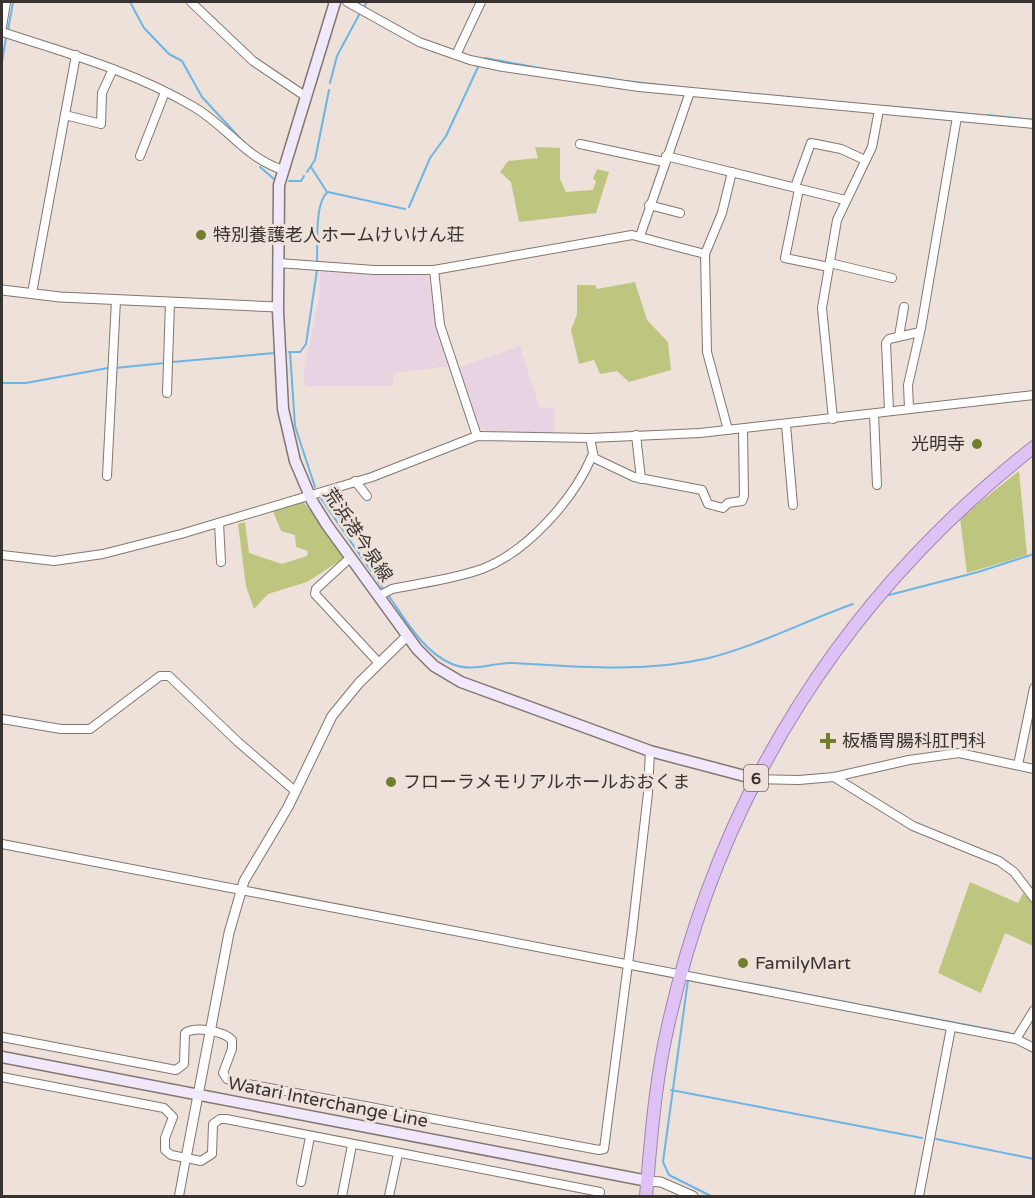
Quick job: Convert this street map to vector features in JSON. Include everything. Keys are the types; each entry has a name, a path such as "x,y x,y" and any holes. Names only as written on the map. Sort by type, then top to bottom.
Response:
{"highway":[{"name":"6","path":"646,1197 659,1078 680,974 710,883 756,778 811,684 870,603 952,516 1034,447"}],"main road":[{"name":"荒浜港今泉線","path":"336,2 283,170 277,207 278,306 284,409 295,461 310,495 407,636 434,666 461,682 650,751 756,778"},
{"name":"Watari Interchange Line","path":"2,1057 648,1181"}],"street":[{"path":"2,27 6,2"},
{"path":"191,2 253,61 305,96"},
{"path":"347,2 419,42 486,64 552,75 690,92 1034,124"},
{"path":"456,55 481,2"},
{"path":"2,32 76,55 165,92 210,117 259,161 283,170"},
{"path":"32,293 76,55"},
{"path":"65,115 101,124 102,93 113,69"},
{"path":"140,156 165,92"},
{"path":"640,236 649,204 690,92"},
{"path":"832,419 822,308 837,220 844,200 872,147 879,110"},
{"path":"909,408 908,385 920,332 957,117"},
{"path":"866,160 841,149 811,143 797,188 785,258 892,278"},
{"path":"580,144 732,172 844,200"},
{"path":"728,430 707,352 705,254 722,213 732,172"},
{"path":"649,204 680,213"},
{"path":"278,264 374,270 434,270 632,235 705,254"},
{"path":"434,270 440,325 477,436"},
{"path":"2,290 116,300 278,306"},
{"path":"107,476 116,300"},
{"path":"167,393 170,302"},
{"path":"899,336 904,307"},
{"path":"889,411 885,348 889,339 920,332"},
{"path":"2,555 54,561 84,559 219,523 355,481 477,436 590,438 743,429 1034,395"},
{"path":"874,414 877,485"},
{"path":"786,425 794,505"},
{"path":"592,456 641,479 702,489 706,501 712,507 723,508 728,503 742,501 745,491 743,429"},
{"path":"636,435 641,479"},
{"path":"379,596 392,589 482,569 530,537 567,500 592,456 590,438"},
{"path":"355,481 367,496"},
{"path":"219,523 221,562"},
{"path":"351,557 316,589 315,594 379,663"},
{"path":"178,1197 229,933 241,890 296,792 332,716 379,663 407,636"},
{"path":"2,718 61,729 90,729 160,676 169,676 258,761 296,792"},
{"path":"1018,765 1034,688"},
{"path":"2,1036 176,1070 184,1064 185,1033 194,1029 223,1034 232,1040 232,1049 224,1069 227,1079 599,1150 606,1146 648,793 650,751"},
{"path":"756,778 799,780 834,777 941,754 975,755 1034,769"},
{"path":"834,777 913,826 999,861 1014,872 1034,898"},
{"path":"2,844 1016,1039 1034,1048"},
{"path":"1016,1039 1034,1010"},
{"path":"919,1197 951,1028"},
{"path":"2,1077 165,1108 173,1117 165,1138 165,1150 186,1158 201,1161 210,1157 213,1150 213,1124 220,1119 600,1192 599,1197"},
{"path":"301,1182 310,1137"},
{"path":"342,1197 352,1145"},
{"path":"389,1197 398,1154"},
{"path":"648,1181 661,1182 693,1197"}],"shaded area":[{"path":"320,272 428,276 437,330 450,366 394,373 393,386 306,386 303,376 320,293"},
{"path":"520,346 540,409 554,407 554,433 488,431 479,427 459,367"}],"green space":[{"path":"535,147 560,148 560,179 566,192 593,190 596,181 593,179 597,169 609,172 596,213 519,222 511,182 500,172 508,161 538,158"},
{"path":"635,282 647,320 668,342 671,370 629,382 617,371 600,374 594,360 579,364 571,330 577,314 577,285 595,285 597,289"},
{"path":"1019,471 1027,555 967,573 960,518"},
{"path":"303,502 344,558 307,582 268,594 254,609 246,586 238,524 245,522 249,553 282,564 307,556 308,551 296,547 295,535 281,531 273,511"},
{"path":"970,882 1018,903 1023,893 1033,903 1033,946 1005,933 981,993 938,973"}],"waterway":[{"path":"8,30 13,2"},
{"path":"130,2 144,28 169,54 182,61 202,97 250,149"},
{"path":"364,7 367,2"},
{"path":"330,83 337,56 360,13"},
{"path":"2,62 6,38"},
{"path":"482,60 485,58 550,70"},
{"path":"409,207 430,158 446,136 479,65"},
{"path":"556,71 614,79"},
{"path":"625,81 688,88"},
{"path":"307,172 315,160 329,90"},
{"path":"733,92 867,105"},
{"path":"884,106 981,115"},
{"path":"987,115 1034,120"},
{"path":"260,167 274,179"},
{"path":"311,167 327,192"},
{"path":"289,181 301,181 304,176"},
{"path":"317,262 319,214 324,197 328,192 405,209"},
{"path":"289,352 300,352 306,344 317,270"},
{"path":"290,352 295,426 315,487"},
{"path":"172,362 275,353"},
{"path":"115,368 165,363"},
{"path":"2,383 26,383 108,368"},
{"path":"320,497 384,590"},
{"path":"889,595 978,572 1034,554"},
{"path":"388,595 432,652 452,664 468,668 506,663 612,668 685,663 746,646 853,604"},
{"path":"688,980 663,1162 669,1175 711,1196"},
{"path":"747,983 856,1004"},
{"path":"867,1006 1009,1033"},
{"path":"671,1090 922,1138"},
{"path":"936,1139 1034,1159"}],"place":[{"name":"特別養護老人ホームけいけん荘","path":"201,235"},
{"name":"光明寺","path":"977,444"},
{"name":"板橋胃腸科肛門科","path":"828,741"},
{"name":"フローラメモリアルホールおおくま","path":"391,782"},
{"name":"FamilyMart","path":"743,963"}]}
